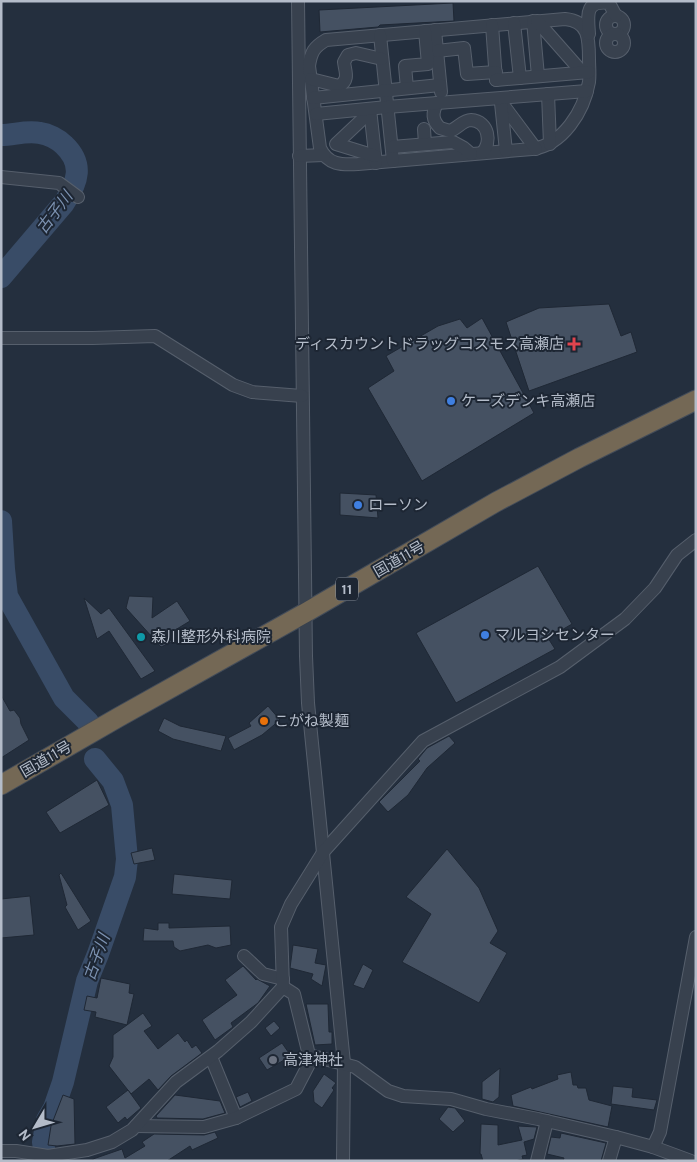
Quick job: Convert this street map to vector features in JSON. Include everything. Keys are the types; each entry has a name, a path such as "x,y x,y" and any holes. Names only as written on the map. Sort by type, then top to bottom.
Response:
{"highway":[{"name":"国道11号","path":"1,785 305,614 496,502 696,400"}],"street":[{"path":"298,1 305,614 308,703 344,1063 343,1161"},
{"path":"370,110 336,144 376,159 393,161 536,148 550,144 563,133 575,117 581,108 587,91 586,72 589,40 587,14 595,4 610,3 616,16 622,19 624,27 622,31 610,38 589,40"},
{"path":"376,159 338,164 330,162 320,148 309,66 310,55 316,46 326,40 572,19 580,23 589,40"},
{"path":"535,21 586,72"},
{"path":"520,78 522,51 535,21"},
{"path":"514,23 522,51 538,76"},
{"path":"492,25 496,76 506,151"},
{"path":"430,31 437,51 440,85 440,103 433,114 434,119 440,128 450,131 468,120 474,120 482,124 488,133 488,143 476,154"},
{"path":"407,88 405,66 428,64 430,31"},
{"path":"380,35 393,161"},
{"path":"437,51 464,48 467,74 520,78 586,72"},
{"path":"311,79 339,86 346,80 344,62 348,55 356,53 382,59"},
{"path":"313,98 440,85"},
{"path":"316,114 587,91"},
{"path":"548,94 550,144"},
{"path":"499,99 536,148"},
{"path":"370,110 368,136 376,159"},
{"path":"424,129 425,144"},
{"path":"392,147 453,142 476,154"},
{"path":"299,156 324,155"},
{"path":"1,177 60,183 78,197"},
{"path":"1,338 155,336 184,356 233,385 252,392 302,396"},
{"path":"1,1151 16,1151 56,1158 112,1142 132,1130 176,1082 211,1056 251,1022 283,983 281,927 291,904 324,851 423,741 560,667 625,619 655,588 677,555 696,540"},
{"path":"653,1147 660,1132 694,960 696,937"},
{"path":"136,1126 204,1127 236,1118 296,1089 310,1064 294,994 283,983 263,974 244,956"},
{"path":"309,1055 355,1067 388,1091 403,1096 452,1100 486,1110 546,1121 653,1147 691,1161"},
{"path":"211,1056 236,1118"},
{"path":"537,1161 546,1121"},
{"path":"609,1161 616,1137"}],"building":[{"path":"453,3 454,21 380,25 378,27 320,32 319,10"},
{"name":"ディスカウントドラッグコスモス高瀬店","path":"609,304 621,336 631,332 637,352 529,391 506,322 539,308"},
{"name":"ケーズデンキ高瀬店","path":"482,318 534,413 422,481 368,388 394,371 386,356 438,326 460,319 467,328"},
{"name":"ローソン","path":"340,493 376,495 378,518 340,515"},
{"name":"マルヨシセンター","path":"538,566 572,624 548,638 555,649 456,703 416,633"},
{"path":"129,596 153,597 152,618 177,601 190,621 167,635 172,642 161,647 126,608"},
{"path":"84,598 101,614 109,608 155,671 141,679 109,631 97,639"},
{"path":"1,695 10,711 14,710 20,718 29,740 1,758"},
{"path":"268,706 280,720 262,735 234,750 228,738 251,726 249,723"},
{"path":"164,718 180,726 226,736 221,751 173,739 158,731"},
{"path":"449,736 455,743 427,768 408,795 388,812 379,802 420,761 418,759 427,748"},
{"path":"97,780 109,805 60,833 46,812"},
{"path":"152,848 155,860 134,864 131,853"},
{"path":"447,849 479,888 498,931 490,943 507,953 479,1003 402,962 431,914 406,897"},
{"path":"61,873 91,921 78,930 65,907 67,905 59,875"},
{"path":"174,874 232,880 230,899 172,894"},
{"path":"30,896 34,935 1,938 1,899"},
{"path":"158,923 169,923 169,928 230,926 231,945 216,948 208,945 180,951 174,947 173,941 143,941 144,928 158,930"},
{"path":"293,945 318,949 315,963 326,965 322,986 311,979 313,974 290,968"},
{"path":"363,964 373,970 364,989 353,985"},
{"path":"243,966 256,980 270,986 258,1003 231,1023 233,1027 215,1040 202,1020 237,995 225,980"},
{"path":"101,978 130,984 129,993 134,994 127,1025 95,1017 96,1012 84,1010 87,996 97,998"},
{"path":"306,1004 328,1004 329,1032 332,1032 332,1044 315,1045"},
{"path":"143,1013 152,1026 144,1031 158,1049 178,1033 185,1042 187,1040 192,1048 196,1045 202,1053 171,1076 158,1090 149,1079 131,1094 109,1066 113,1057 113,1035"},
{"path":"274,1021 280,1028 271,1036 265,1028"},
{"name":"高津神社","path":"282,1043 291,1056 267,1070 259,1058"},
{"path":"500,1068 499,1097 493,1102 482,1099 482,1082"},
{"path":"571,1072 573,1085 577,1085 578,1088 586,1088 589,1100 612,1106 608,1127 513,1106 511,1095 558,1079 557,1075"},
{"path":"324,1074 336,1083 332,1088 334,1090 322,1108 314,1102 313,1091"},
{"path":"613,1086 633,1088 632,1097 657,1100 654,1110 611,1104"},
{"path":"128,1090 141,1108 127,1120 125,1117 118,1123 106,1107"},
{"path":"248,1092 252,1101 240,1107 236,1097"},
{"path":"63,1095 74,1099 75,1144 48,1145 51,1126"},
{"path":"175,1095 220,1101 225,1113 203,1119 157,1118 156,1116"},
{"path":"448,1107 455,1108 465,1121 453,1132 439,1119"},
{"path":"481,1124 498,1125 498,1145 522,1140 518,1126 537,1127 534,1139 524,1142 527,1155 522,1156 523,1159 515,1161 483,1161 480,1154"},
{"path":"215,1132 218,1138 192,1150 190,1146 167,1161 93,1161 93,1159 122,1149 125,1158 145,1146 142,1142 154,1134 204,1135"},
{"path":"561,1133 606,1143 601,1161 563,1161 564,1158 547,1154 551,1137 560,1138"}],"waterway":[{"name":"古子川","path":"1,135 35,132 53,137 70,152 74,159 77,173 73,188 64,203 1,277"},
{"name":"古子川","path":"1,521 7,596 64,698 88,722"},
{"name":"古子川","path":"46,1161 43,1142 47,1120 54,1108 63,1082 87,981 125,877 127,859 122,805 113,781 95,759"}],"place":[{"name":"ディスカウントドラッグコスモス高瀬店","path":"574,344"},
{"name":"ケーズデンキ高瀬店","path":"451,401"},
{"name":"ローソン","path":"358,505"},
{"name":"マルヨシセンター","path":"485,635"},
{"name":"森川整形外科病院","path":"141,637"},
{"name":"こがね製麺","path":"264,721"},
{"name":"高津神社","path":"273,1060"}]}
